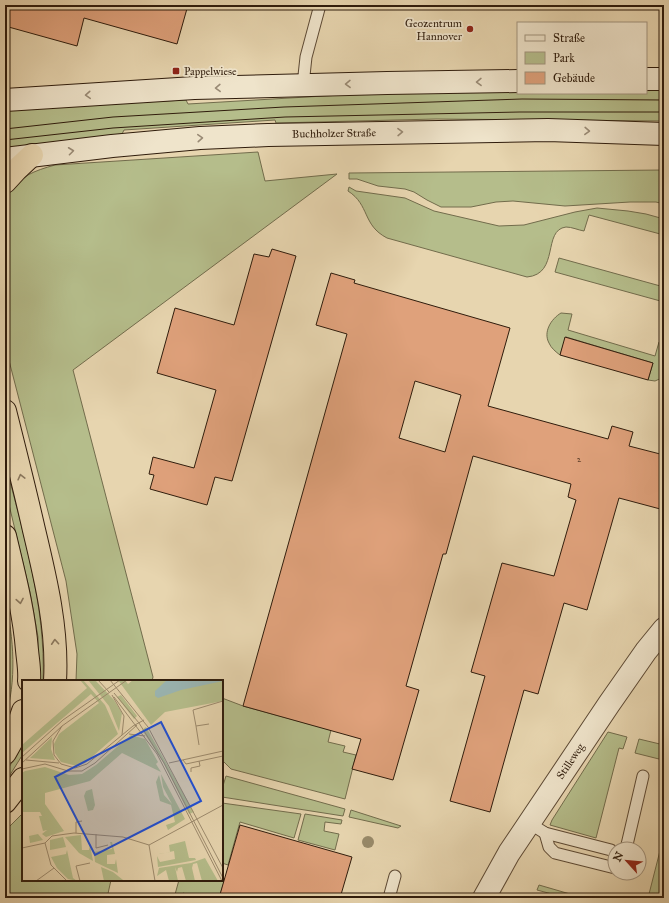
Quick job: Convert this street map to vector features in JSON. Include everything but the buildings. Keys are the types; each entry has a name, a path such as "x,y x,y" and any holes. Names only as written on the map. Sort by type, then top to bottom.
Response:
{"highway":[{"path":"5,182 32,155"},
{"path":"5,411 47,583 54,627 56,663 55,680"},
{"path":"5,536 20,598 30,674 29,680"},
{"path":"5,753 14,737 22,714"},
{"path":"5,802 22,780"}],"main road":[{"path":"647,79 664,79"},
{"path":"5,100 194,88 517,81"},
{"name":"Buchholzer Straße","path":"5,159 128,144 276,134 548,130 664,134"},
{"name":"Stilleweg","path":"484,898 509,853 537,828 609,704 646,650 664,629"}],"lane":[{"path":"303,85 306,57 320,5"},
{"path":"628,841 643,776"},
{"path":"537,828 607,849"},
{"path":"537,828 549,847 555,853 607,866"},
{"path":"389,898 396,876"}],"green space":[{"path":"647,87 664,87 664,121 436,119 276,123 275,120 124,130 122,134 5,148 5,111 186,100 188,104 357,93 517,90 517,94 647,94"},
{"path":"258,152 265,181 337,174 73,370 153,677 152,680 76,680 77,654 66,581 5,345 5,193 17,182 28,175 55,165"},
{"path":"664,170 664,204 656,202 630,202 565,206 513,201 496,202 471,207 441,207 414,192 405,189 378,186 357,179 349,179 349,173"},
{"path":"349,187 356,191 405,198 434,211 499,226 524,225 597,208 628,211 664,219 664,235 589,215 584,231 570,227 559,230 554,236 548,261 544,268 537,274 527,277 387,238 373,227 360,202 348,191"},
{"path":"559,258 664,287 664,302 555,272"},
{"path":"561,313 572,314 568,330 655,356 659,342 664,343 664,377 655,381 648,380 653,363 566,337 560,355 550,345 547,335 551,322"},
{"path":"5,462 26,543 37,598 43,653 43,680 38,680 38,637 30,592 5,488"},
{"path":"5,600 12,644 13,675 9,705 5,719"},
{"path":"223,698 243,706 331,730 328,742 345,746 343,752 356,755 345,799 231,769 223,761"},
{"path":"608,732 627,737 623,749 619,748 596,838 550,825 552,820"},
{"path":"639,739 664,745 663,760 635,753"},
{"path":"22,744 22,756 5,783 5,773"},
{"path":"226,776 345,809 343,816 223,797 223,786"},
{"path":"223,803 301,814 294,838 240,822 228,865 223,863"},
{"path":"351,810 401,826 398,828 349,817"},
{"path":"22,814 22,881 111,881 107,898 5,898 5,831"},
{"path":"305,814 342,820 341,824 325,822 324,831 339,834 335,850 298,840"},
{"path":"664,835 664,898 648,898"},
{"path":"223,878 225,879 219,898 200,898 183,893 182,898 174,898 179,881 223,881"},
{"path":"539,885 570,894 569,898 551,898 552,894 537,890"}],"tram line":[{"path":"5,129 113,117 284,107 522,99 664,100"},
{"path":"5,140 113,128 285,117 520,112 664,112"}],"place":[{"name":"Geozentrum Hannover","path":"470,29"},
{"name":"Pappelwiese","path":"176,71"}]}
